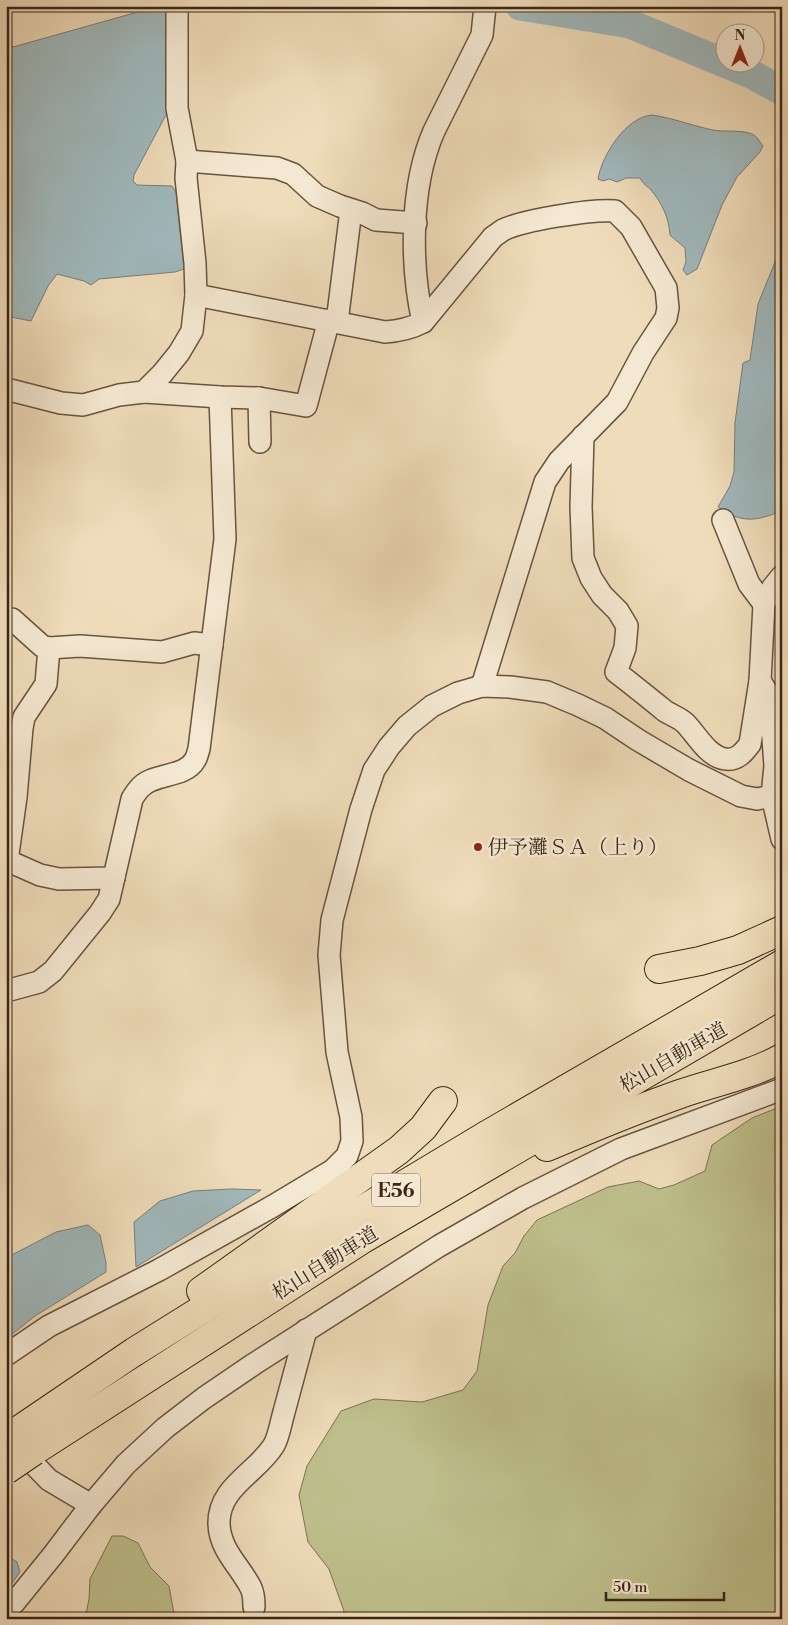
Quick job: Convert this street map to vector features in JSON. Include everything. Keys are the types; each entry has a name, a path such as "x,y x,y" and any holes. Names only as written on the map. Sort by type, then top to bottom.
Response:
{"highway":[{"path":"659,970 738,950 782,930"},
{"name":"松山自動車道","path":"6,1470 16,1437 134,1352 344,1221 782,964"},
{"name":"松山自動車道","path":"16,1437 236,1319 363,1239 782,994"},
{"path":"236,1319 296,1289 481,1181 545,1148 631,1112 682,1093 740,1077 782,1058"},
{"path":"16,1437 164,1317 398,1150 423,1128 443,1101"}],"street":[{"path":"144,392 162,374 192,331 196,295 195,263 186,178 187,162 177,108 177,6"},
{"path":"423,322 418,300 415,240 420,181 427,147 482,35 485,6"},
{"path":"187,162 277,168 293,174 317,196 376,220 416,223"},
{"path":"6,389 61,403 83,404 119,395 144,392 259,398 306,406 333,321 351,210"},
{"path":"196,295 385,332 401,331 423,322 493,237 503,230 552,217 602,210 614,211 631,227 666,288 668,308 666,318 643,353 617,402 558,461 546,482 482,686"},
{"path":"6,992 39,982 53,971 100,913 109,898 132,799 139,788 152,780 170,775 195,762 201,740 225,539 220,397"},
{"path":"259,398 260,442"},
{"path":"583,436 581,507 583,558 591,578 602,595 618,611 627,626 625,648 616,672 667,712 685,723 714,754 725,759 734,759 744,752 750,744 760,681 764,604 773,587 782,576"},
{"path":"723,520 749,584 764,604"},
{"path":"6,619 12,619 42,646 48,648 80,646 162,652 194,644 212,645"},
{"path":"48,648 46,684 24,716 16,797 6,860 40,875 59,879 114,878"},
{"path":"760,681 767,692 782,838"},
{"path":"6,1355 49,1326 159,1270 274,1206 333,1170 347,1156 352,1141 350,1117 337,1052 329,956 332,920 361,809 374,770 388,747 407,726 432,706 458,693 482,686 510,687 547,692 605,718 689,770 741,796 757,799 777,788"},
{"path":"6,1609 54,1555 91,1505 126,1464 165,1428 204,1398 306,1330 439,1246 523,1198 621,1149 782,1089"},
{"path":"254,1607 254,1597 251,1588 232,1561 224,1545 219,1526 220,1511 228,1494 240,1479 260,1464 275,1444 306,1330"},
{"path":"16,1437 16,1446 48,1480 91,1505"}],"green space":[{"path":"782,1106 782,1619 343,1619 344,1611 329,1569 308,1542 299,1495 307,1466 341,1411 374,1399 422,1402 463,1390 477,1371 488,1305 503,1266 515,1253 524,1236 537,1220 608,1187 639,1181 659,1189 674,1185 705,1171 712,1145 752,1118"},
{"path":"112,1536 123,1536 138,1543 150,1567 169,1586 175,1619 85,1619 90,1579"}],"water":[{"path":"159,6 172,6 168,111 134,175 133,181 137,185 172,186 176,192 184,269 175,272 99,279 91,285 84,281 57,274 48,286 31,321 6,316 6,49"},
{"path":"652,115 713,130 751,134 763,146 760,152 737,177 722,205 697,269 687,275 683,270 686,262 685,248 670,235 662,205 640,178 626,178 617,182 609,179 603,181 598,179 604,159 617,139 633,122 642,117"},
{"path":"782,245 782,511 757,519 749,519 734,516 718,507 730,486 734,472 735,423 743,363 750,360 758,304"},
{"path":"261,1190 136,1267 134,1222 160,1201 193,1191"},
{"path":"88,1225 100,1235 106,1272 35,1316 6,1339 6,1258 56,1232"},
{"path":"6,1555 17,1562 20,1572 6,1592"}],"waterway":[{"path":"520,6 630,24 751,74 782,91"}],"place":[{"name":"伊予灘ＳＡ（上り）","path":"478,847"}]}
